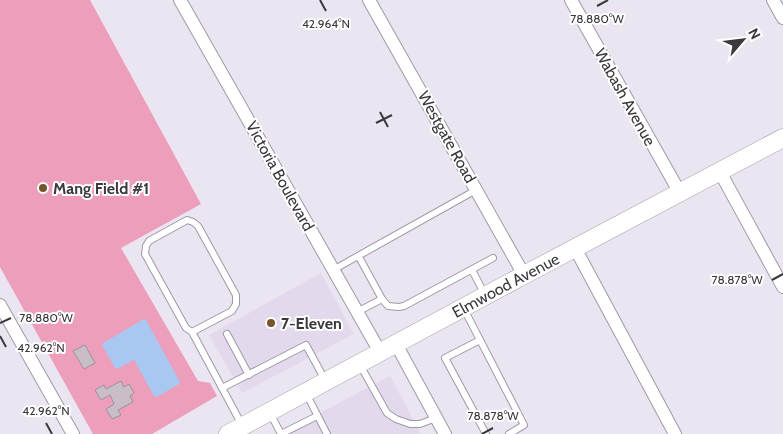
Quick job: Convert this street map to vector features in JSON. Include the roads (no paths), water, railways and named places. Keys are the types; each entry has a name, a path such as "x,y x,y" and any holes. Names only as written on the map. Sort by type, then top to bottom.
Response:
{"street":[{"name":"Victoria Boulevard","path":"180,0 380,352"},
{"name":"Westgate Road","path":"369,0 524,275"},
{"name":"Wabash Avenue","path":"571,0 680,193"},
{"path":"773,0 783,18"},
{"name":"Elmwood Avenue","path":"238,431 269,412 380,352 783,138"},
{"path":"720,172 783,287"},
{"path":"575,248 675,434"},
{"path":"0,305 73,434"},
{"path":"396,344 445,434"}],"lane":[{"path":"334,270 476,190"},
{"path":"192,332 232,311 236,304 236,295 198,226 187,220 149,240 145,254 186,328 192,332 222,388 238,431"},
{"path":"358,256 382,299 388,306 399,307 493,258"},
{"path":"472,270 486,296"},
{"path":"357,312 382,299"},
{"path":"463,308 524,425 508,434"},
{"path":"228,334 249,375"},
{"path":"480,340 445,358 486,434"},
{"path":"222,388 306,345 326,382"},
{"path":"359,364 387,413 396,419 410,424 420,424 436,418"},
{"path":"306,392 326,434"},
{"path":"269,412 281,434 317,416"}],"water":[{"path":"144,319 180,382 157,397 154,396 134,360 117,369 102,345"}],"place":[{"name":"Mang Field #1","path":"43,188"},
{"name":"7-Eleven","path":"271,323"}]}
